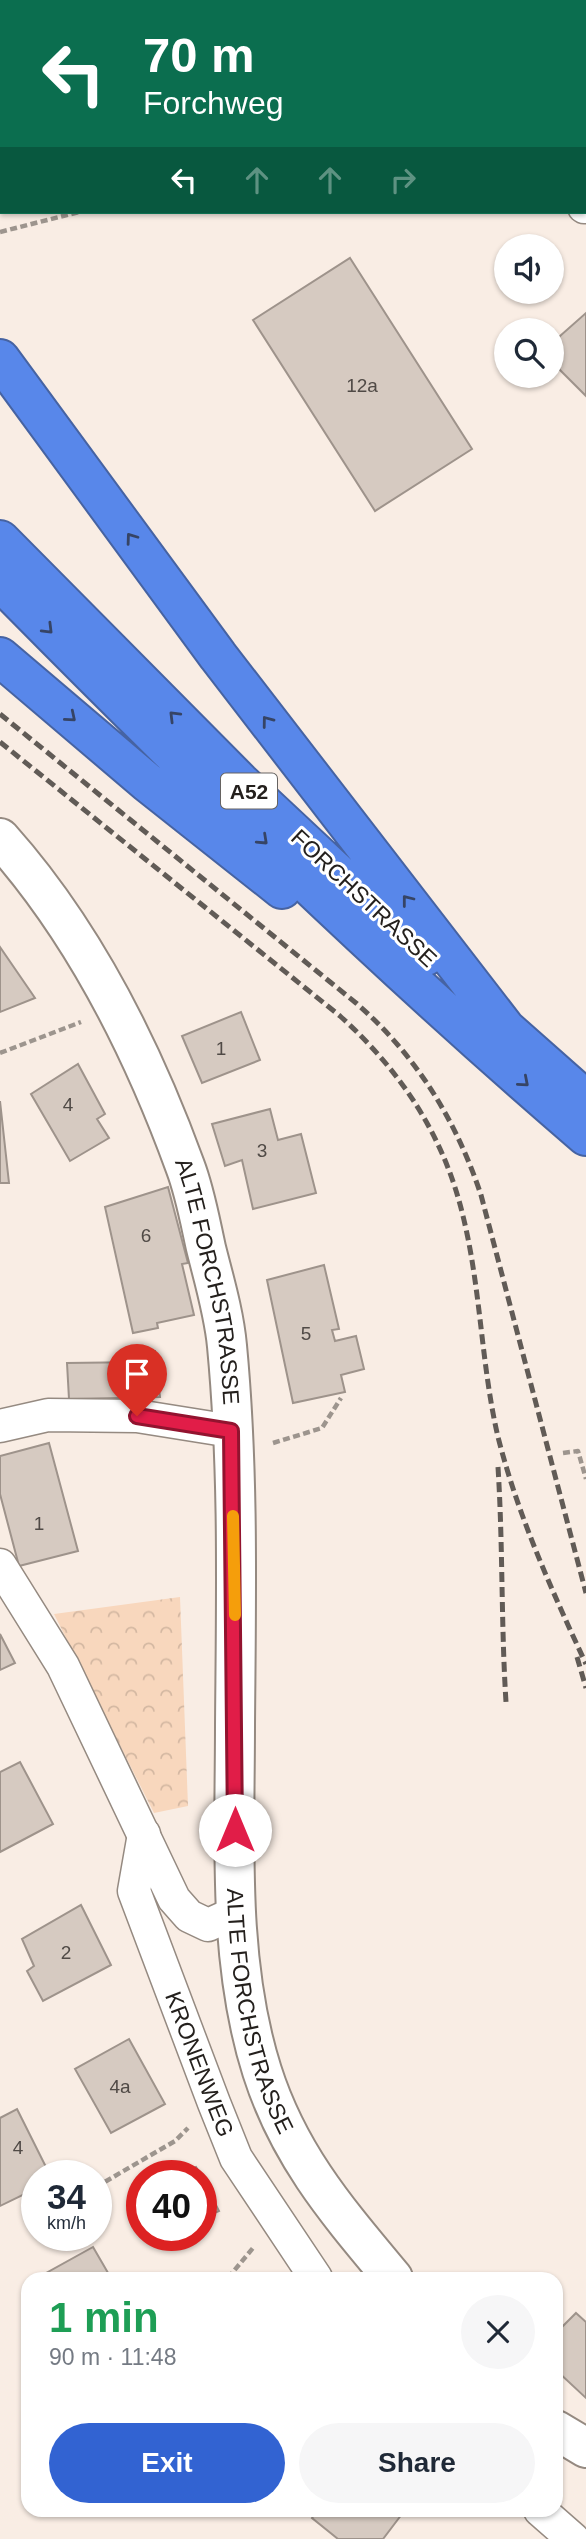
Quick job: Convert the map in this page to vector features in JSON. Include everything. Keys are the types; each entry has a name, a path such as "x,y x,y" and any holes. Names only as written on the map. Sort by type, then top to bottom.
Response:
{"highway":[{"path":"0,359 250,699 491,1035"},
{"name":"FORCHSTRASSE","path":"0,540 491,1035 586,1136"},
{"name":"FORCHSTRASSE","path":"0,581 225,805 491,1035 586,1100"},
{"path":"0,657 147,782 491,1035"}],"street":[{"name":"ALTE FORCHSTRASSE","path":"0,838 75,936 117,1008 187,1168 219,1299 227,1344 231,1431 237,1912 246,2000 262,2071 288,2136 321,2192 388,2272"},
{"path":"0,1426 48,1415 137,1416 231,1431"},
{"path":"0,1565 63,1666 174,1899 189,1916 208,1925 237,1912"},
{"name":"KRONENWEG","path":"144,1834 134,1891 214,2103 236,2158 312,2272"},
{"path":"563,2434 586,2448"},
{"path":"548,2517 573,2539"}],"path":[{"path":"0,232 71,214"},
{"path":"0,1053 117,1008"},
{"path":"272,1443 322,1428 341,1398"},
{"path":"563,1453 586,1449"},
{"path":"578,1451 586,1479"},
{"path":"112,2178 175,2141 214,2103"}],"green space":[{"path":"180,1597 188,1806 154,1813 54,1614"}],"building":[{"path":"350,258 472,449 375,511 253,320"},
{"path":"586,313 586,396 564,374 564,332"},
{"path":"0,947 35,998 0,1012"},
{"path":"241,1012 260,1060 202,1083 182,1036"},
{"path":"78,1064 105,1114 97,1119 109,1138 70,1161 31,1094"},
{"path":"0,1101 9,1183 0,1183"},
{"path":"270,1109 278,1140 301,1134 316,1193 253,1209 242,1160 225,1166 212,1124"},
{"path":"168,1187 188,1263 182,1264 194,1315 157,1323 158,1328 133,1333 105,1207"},
{"path":"324,1265 339,1329 332,1330 335,1341 356,1336 364,1369 341,1375 345,1392 293,1403 267,1280"},
{"path":"144,1351 155,1351 160,1397 69,1399 67,1363 144,1362"},
{"path":"49,1443 78,1551 19,1566 0,1494 0,1456"},
{"path":"0,1634 15,1663 0,1670"},
{"path":"20,1762 53,1824 0,1852 0,1772"},
{"path":"81,1905 111,1965 43,2001 27,1971 34,1966 22,1939"},
{"path":"129,2039 165,2104 111,2133 75,2069"},
{"path":"17,2109 42,2160 21,2160 21,2196 0,2206 0,2118"},
{"path":"86,2251 95,2251 108,2272 48,2272"},
{"path":"576,2313 586,2322 586,2398 563,2377 563,2326"},
{"path":"400,2517 383,2539 338,2539 312,2518"}],"railway":[{"path":"0,714 356,1003 397,1044 432,1090 459,1141 481,1195 586,1593"},
{"path":"0,742 340,1016 382,1059 417,1107 444,1159 463,1216 474,1271 492,1410 515,1496 586,1664"},
{"path":"498,1467 506,1702"},
{"path":"577,1657 586,1688"}],"slow traffic":[{"path":"233,1516 235,1615"}],"route":[{"path":"137,1416 231,1431 235,1830"}]}
